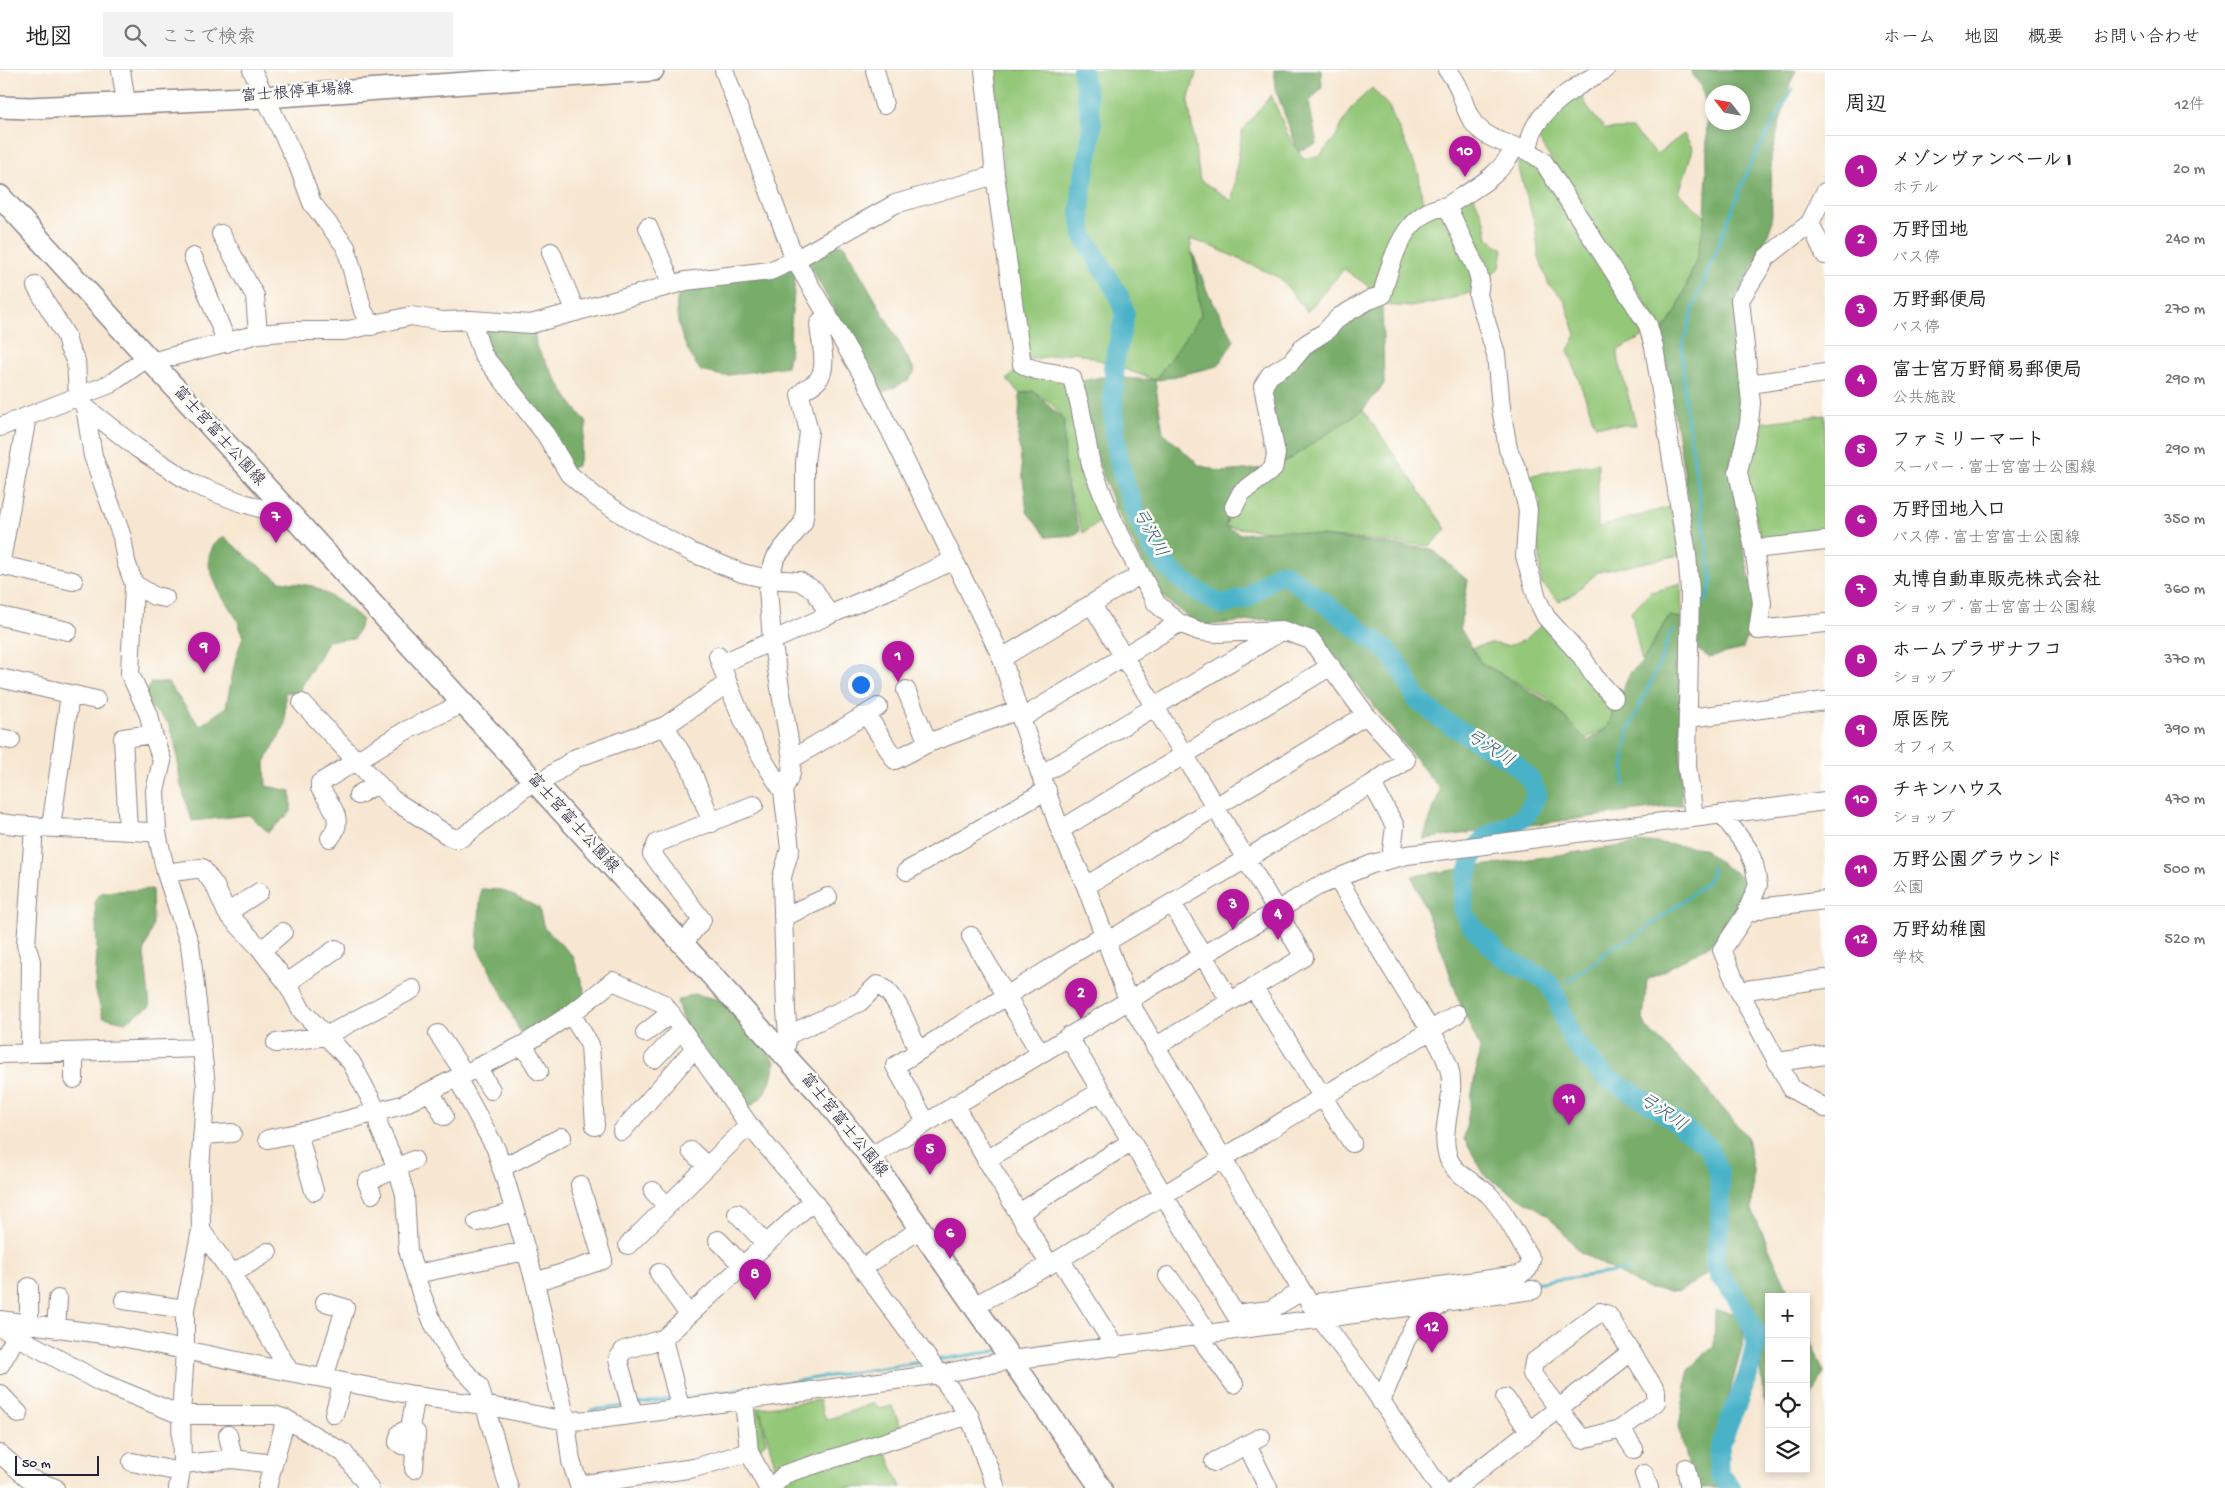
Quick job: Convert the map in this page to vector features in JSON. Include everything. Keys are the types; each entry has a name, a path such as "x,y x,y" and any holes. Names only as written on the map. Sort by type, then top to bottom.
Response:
{"main road":[{"name":"富士根停車場線","path":"1,103 30,108 265,97 653,70"},
{"name":"富士宮富士公園線","path":"1,199 682,945 786,1045 870,1157 1101,1488"}],"street":[{"path":"121,70 126,103"},
{"path":"252,70 298,165 312,203 346,247 363,311 372,326"},
{"path":"724,70 796,260 865,379 1002,658 1060,830 1107,937 1128,1000 1311,1304 1355,1362 1440,1488"},
{"path":"875,70 884,105"},
{"path":"926,1122 895,1066 1107,937 1172,903 1372,784 1406,760 1366,715 1311,640 1282,630 1216,633 1200,631 1179,623 1156,603 1114,523 1091,465 1080,406 1072,378 1066,375 1034,371 1022,364 995,175 984,70"},
{"path":"1447,70 1458,83 1465,106 1474,123 1486,135 1521,149 1543,161 1648,324 1654,347 1687,554 1690,590 1687,766 1694,817"},
{"path":"1234,507 1241,493 1273,469 1276,454 1263,386 1270,375 1291,362 1306,344 1325,332 1339,316 1382,295 1392,258 1407,229 1424,213 1447,206 1498,172 1521,149 1535,126 1554,105 1571,90 1604,70"},
{"path":"1,423 82,402 149,360 227,343 258,334 296,331 344,331 411,316 442,321 471,320 531,324 686,281 770,271 796,260 895,204 995,175"},
{"path":"1825,192 1810,223 1767,257 1740,300 1750,384 1750,424 1738,472 1754,549 1762,603 1758,630 1825,623"},
{"path":"1447,206 1477,270 1480,281 1478,295 1496,354 1501,408 1508,449 1519,474 1528,510 1525,556 1538,601 1546,617 1582,657 1594,676 1614,698"},
{"path":"1810,223 1819,239 1825,256"},
{"path":"648,227 672,285"},
{"path":"221,234 254,296 258,334"},
{"path":"551,252 576,312"},
{"path":"193,257 227,343"},
{"path":"36,286 66,336 69,348 76,361 93,456 122,536 126,562 134,584 130,674 150,715 153,734 162,761 154,791 157,833 166,873 190,945 206,1086 200,1169 201,1230 185,1309 180,1475"},
{"path":"783,791 791,773 792,758 772,640 768,579 776,557 803,523 805,510 805,462 809,432 800,395 815,384 820,377 824,364 819,324 827,314"},
{"path":"471,320 483,355 546,435 569,474 596,497 626,517 692,553 742,573 768,579 799,581 815,591 829,614"},
{"path":"1750,384 1825,373"},
{"path":"82,402 137,448 193,484 240,502 279,514 287,512"},
{"path":"27,416 0,565 73,581"},
{"path":"1754,549 1825,541"},
{"path":"786,1045 782,877 790,849 783,791 766,767 728,683 720,660 772,640 954,560"},
{"path":"1002,658 1141,574"},
{"path":"134,584 154,596 165,598"},
{"path":"1092,605 1185,756 1304,957 1155,1047"},
{"path":"0,616 68,631"},
{"path":"792,758 872,711 895,760 928,743 1020,714 1179,623"},
{"path":"907,870 1045,782 1154,708 1282,630"},
{"path":"1060,830 1185,756 1330,666"},
{"path":"0,678 70,696 96,700"},
{"path":"302,703 392,799 448,836 456,839 463,837 535,783 576,758 665,726 728,683"},
{"path":"906,690 928,743"},
{"path":"30,1053 31,961 26,945 42,828 70,696"},
{"path":"1689,718 1825,701"},
{"path":"330,838 336,832 338,817 320,788 320,783 417,725 462,704"},
{"path":"1086,886 1215,809 1366,715"},
{"path":"665,726 691,769 712,823"},
{"path":"128,830 123,738 153,734"},
{"path":"358,796 377,784"},
{"path":"1372,784 1395,826 1399,857"},
{"path":"870,1157 954,1104 1316,887 1337,878 1399,857 1575,832 1825,801"},
{"path":"682,945 702,920 652,854 657,843 754,805"},
{"path":"1722,814 1748,849 1754,864 1758,885 1746,914 1722,950 1740,991 1792,1089 1825,1108"},
{"path":"0,823 42,828 128,830 157,833"},
{"path":"166,873 202,868 216,886 227,913 262,950 287,983 302,1011 351,1062 377,1111 379,1127 397,1168 405,1194 408,1250 433,1323 453,1359 479,1386 504,1486"},
{"path":"1337,878 1430,1031 1449,1068 1452,1083 1445,1133 1447,1153 1459,1174 1489,1195 1507,1219 1531,1260 1528,1269 1519,1275 1444,1294 1416,1324 1406,1340 1381,1402"},
{"path":"227,913 259,892"},
{"path":"783,917 828,897"},
{"path":"1746,914 1766,907 1825,900"},
{"path":"1172,903 1230,1001"},
{"path":"262,950 283,932"},
{"path":"971,936 1040,1053"},
{"path":"287,983 336,949"},
{"path":"1740,991 1825,979"},
{"path":"268,1139 298,1133 402,1105 523,1045 571,1014 613,981 664,1004 750,1124 814,1201 969,1415 996,1488"},
{"path":"786,1045 860,1002 877,985 883,986 892,994 918,1051"},
{"path":"1253,987 1352,1143"},
{"path":"276,1043 326,1036 413,989"},
{"path":"645,1033 671,1013"},
{"path":"571,1014 590,1045 595,1126"},
{"path":"974,1306 1055,1262 1457,1014"},
{"path":"654,1059 682,1029"},
{"path":"438,1034 466,1073 496,1149 535,1282 566,1421 571,1461 579,1486 694,1468 749,1452"},
{"path":"1068,1036 1165,1194 1235,1314 1311,1304 1444,1294 1533,1290"},
{"path":"523,1045 539,1071"},
{"path":"0,1054 201,1048"},
{"path":"622,1131 695,1048"},
{"path":"74,1052 74,1079"},
{"path":"1777,1062 1825,1055"},
{"path":"466,1073 491,1090"},
{"path":"430,1091 444,1116"},
{"path":"986,1160 1101,1091"},
{"path":"954,1104 1019,1212 1110,1340"},
{"path":"628,1245 750,1124"},
{"path":"298,1133 314,1191"},
{"path":"203,1135 232,1134"},
{"path":"501,1168 562,1137"},
{"path":"1019,1212 1132,1141"},
{"path":"691,1151 707,1166"},
{"path":"372,1194 367,1182 414,1160"},
{"path":"535,1282 603,1260 580,1185"},
{"path":"653,1191 667,1206"},
{"path":"631,1407 618,1358 624,1350 663,1339 814,1201"},
{"path":"477,1222 515,1212"},
{"path":"737,1213 766,1244"},
{"path":"863,1268 920,1229"},
{"path":"201,1230 232,1274 290,1372"},
{"path":"718,1240 743,1266"},
{"path":"416,1274 525,1251"},
{"path":"232,1274 268,1252"},
{"path":"659,1272 688,1315"},
{"path":"1168,1276 1234,1384"},
{"path":"0,1365 23,1332 29,1287"},
{"path":"56,1329 58,1299"},
{"path":"124,1300 185,1309"},
{"path":"324,1378 345,1308 326,1302"},
{"path":"0,1327 23,1332 56,1329 117,1336 290,1372 566,1421 592,1420 631,1407 744,1399 940,1374 1007,1353 1202,1330 1311,1304"},
{"path":"1600,1312 1608,1314 1656,1391 1656,1402 1621,1429 1582,1439 1559,1410 1532,1374 1534,1362 1600,1312"},
{"path":"0,1320 23,1332 100,1382 181,1416 274,1414 286,1419 344,1454 369,1488"},
{"path":"663,1339 679,1403"},
{"path":"1456,1488 1559,1410 1631,1352"},
{"path":"334,1414 343,1382"},
{"path":"0,1394 19,1414"},
{"path":"414,1469 416,1433 410,1428 416,1395"},
{"path":"1505,1398 1530,1431"},
{"path":"744,1399 749,1452 769,1488 785,1474 969,1415"},
{"path":"267,1488 286,1419"},
{"path":"1621,1429 1634,1449"},
{"path":"228,1435 233,1459"},
{"path":"1214,1462 1254,1441 1268,1488"},
{"path":"0,1454 28,1478 55,1488"},
{"path":"132,1462 180,1475 233,1459 273,1464"},
{"path":"1686,1468 1690,1488"}],"green space":[{"path":"995,70 1197,70 1188,101 1200,180 1232,201 1242,131 1271,95 1288,135 1303,158 1319,157 1336,136 1351,108 1372,88 1389,107 1419,175 1424,213 1472,192 1485,222 1488,238 1503,249 1500,267 1476,291 1446,300 1411,307 1382,305 1390,266 1375,291 1344,269 1307,312 1280,278 1211,246 1190,239 1201,315 1155,380 1076,352 1028,360 1008,226"},
{"path":"1274,70 1321,70 1322,88 1309,102 1317,144 1298,151 1275,88"},
{"path":"1690,70 1796,70 1790,84 1771,156 1772,223 1763,249 1735,300 1743,396 1740,426 1731,474 1744,553 1757,607 1743,649 1709,657 1693,647 1700,569 1661,333 1676,312 1697,258 1705,217 1706,130 1750,130 1750,85 1705,85 1705,100 1700,85"},
{"path":"1580,93 1590,111 1605,129 1632,129 1657,154 1684,134 1693,149 1679,193 1705,217 1699,261 1676,312 1661,333 1642,297 1603,243 1537,137 1542,126"},
{"path":"1516,158 1533,159 1644,336 1618,350 1619,362 1636,425 1595,425 1568,350 1576,335 1564,299 1549,285 1539,258 1535,225"},
{"path":"839,244 845,246 915,371 908,381 879,394 807,260"},
{"path":"1193,253 1207,291 1234,340 1218,366 1155,381 1163,432 1199,465 1221,472 1266,468 1231,505 1225,527 1241,534 1284,530 1334,538 1432,549 1468,581 1460,628 1481,663 1549,702 1588,741 1608,727 1615,704 1630,673 1642,662 1669,616 1682,618 1680,729 1682,805 1423,839 1440,790 1327,646 1315,635 1267,619 1199,626 1159,594 1114,506 1093,448 1077,382 1101,377 1155,380 1201,315"},
{"path":"794,263 795,278 787,366 723,376 701,371 689,352 680,330 677,308 681,286"},
{"path":"1382,295 1384,384 1363,410 1279,466 1270,375"},
{"path":"479,326 535,329 536,346 571,403 587,423 578,465 570,469 486,349"},
{"path":"1018,368 1070,381 1107,517 1083,533 1068,489 1065,474 1064,427 1061,418 1056,409 1033,391 1020,394 1007,380"},
{"path":"1033,391 1064,420 1065,481 1080,531 1074,535 1047,537 1027,512 1018,436 1020,394"},
{"path":"1363,410 1446,529 1430,546 1225,527 1241,493 1273,469"},
{"path":"1825,415 1825,532 1761,540 1745,471 1757,423"},
{"path":"1598,463 1598,527 1673,506 1680,555 1598,572 1571,596 1559,601 1541,583 1540,554 1534,525 1541,502 1526,476"},
{"path":"224,537 280,581 313,586 341,602 362,620 355,638 328,641 298,693 285,692 285,725 265,762 266,786 291,791 291,812 268,832 249,815 192,821 180,782 176,747 169,724 143,700 151,682 168,683 200,726 226,707 236,657 243,636 237,619 219,592 209,566 209,556 215,542"},
{"path":"1681,584 1682,618 1669,616 1642,662 1631,611 1651,592"},
{"path":"1552,615 1615,704 1608,727 1585,739 1547,698 1481,663 1472,648 1491,643 1507,646 1525,640"},
{"path":"1648,842 1703,848 1724,866 1750,882 1739,912 1712,944 1647,980 1643,1019 1647,1028 1692,1072 1747,1137 1753,1170 1752,1210 1789,1293 1765,1293 1765,1408 1755,1328 1713,1270 1679,1292 1647,1289 1580,1252 1548,1215 1486,1177 1464,1139 1480,1048 1459,1001 1444,956 1412,876"},
{"path":"152,889 153,924 144,953 150,1006 125,1022 103,1017 95,988 97,949 95,899 103,892"},
{"path":"481,889 502,890 539,908 544,928 573,956 587,998 523,1039 503,995 477,947"},
{"path":"694,994 721,1000 775,1061 772,1078 766,1090 758,1101 744,1110 682,1019 677,1001"},
{"path":"1715,1310 1742,1314 1744,1339 1725,1410 1718,1444 1716,1470 1739,1488 1692,1488 1679,1426 1689,1369 1714,1345"},
{"path":"1810,1341 1824,1372 1810,1401"},
{"path":"819,1400 826,1420 874,1403 879,1409 892,1406 905,1437 885,1450 901,1487 781,1488 760,1410 766,1442 754,1454 745,1410"}],"waterway":[{"name":"弓沢川","path":"1082,70 1092,124 1082,186 1080,213 1083,235 1119,296 1125,314 1113,368 1115,376 1113,398 1115,436 1121,468 1139,520 1155,551 1170,570 1191,587 1222,605 1247,598 1277,574 1284,573 1388,651 1403,672 1416,698 1441,719 1514,763 1530,779 1537,794 1527,814 1510,826 1487,836 1475,850 1465,883 1463,908 1470,924 1500,955 1546,980 1555,993 1573,1041 1604,1076 1659,1109 1708,1146 1719,1172 1720,1224 1714,1261 1719,1275 1735,1295 1754,1329 1756,1344 1748,1375 1721,1443 1718,1459 1719,1473 1731,1488"},
{"path":"1700,607 1707,599 1712,580 1685,401 1682,347 1694,306 1750,165 1792,89"},
{"path":"1624,786 1625,750 1629,729 1663,656 1669,634 1673,630"},
{"path":"1567,982 1612,947 1634,938 1705,884 1712,875 1711,867"},
{"name":"弓沢川","path":"1709,1261 1714,1261"},
{"path":"1533,1283 1630,1270"},
{"path":"1015,1350 1049,1346"},
{"path":"936,1360 996,1351"},
{"path":"684,1398 922,1362"},
{"path":"636,1404 672,1399"},
{"path":"591,1410 625,1406"}],"place":[{"name":"チキンハウス","path":"1465,177"},
{"name":"丸博自動車販売株式会社","path":"276,543"},
{"name":"原医院","path":"204,673"},
{"name":"メゾンヴァンベール I","path":"898,682"},
{"name":"万野郵便局","path":"1233,930"},
{"name":"富士宮万野簡易郵便局","path":"1278,940"},
{"name":"万野団地","path":"1081,1019"},
{"name":"万野公園グラウンド","path":"1569,1125"},
{"name":"ファミリーマート","path":"930,1175"},
{"name":"万野団地入口","path":"950,1259"},
{"name":"ホームプラザナフコ","path":"755,1300"},
{"name":"万野幼稚園","path":"1432,1353"}]}
